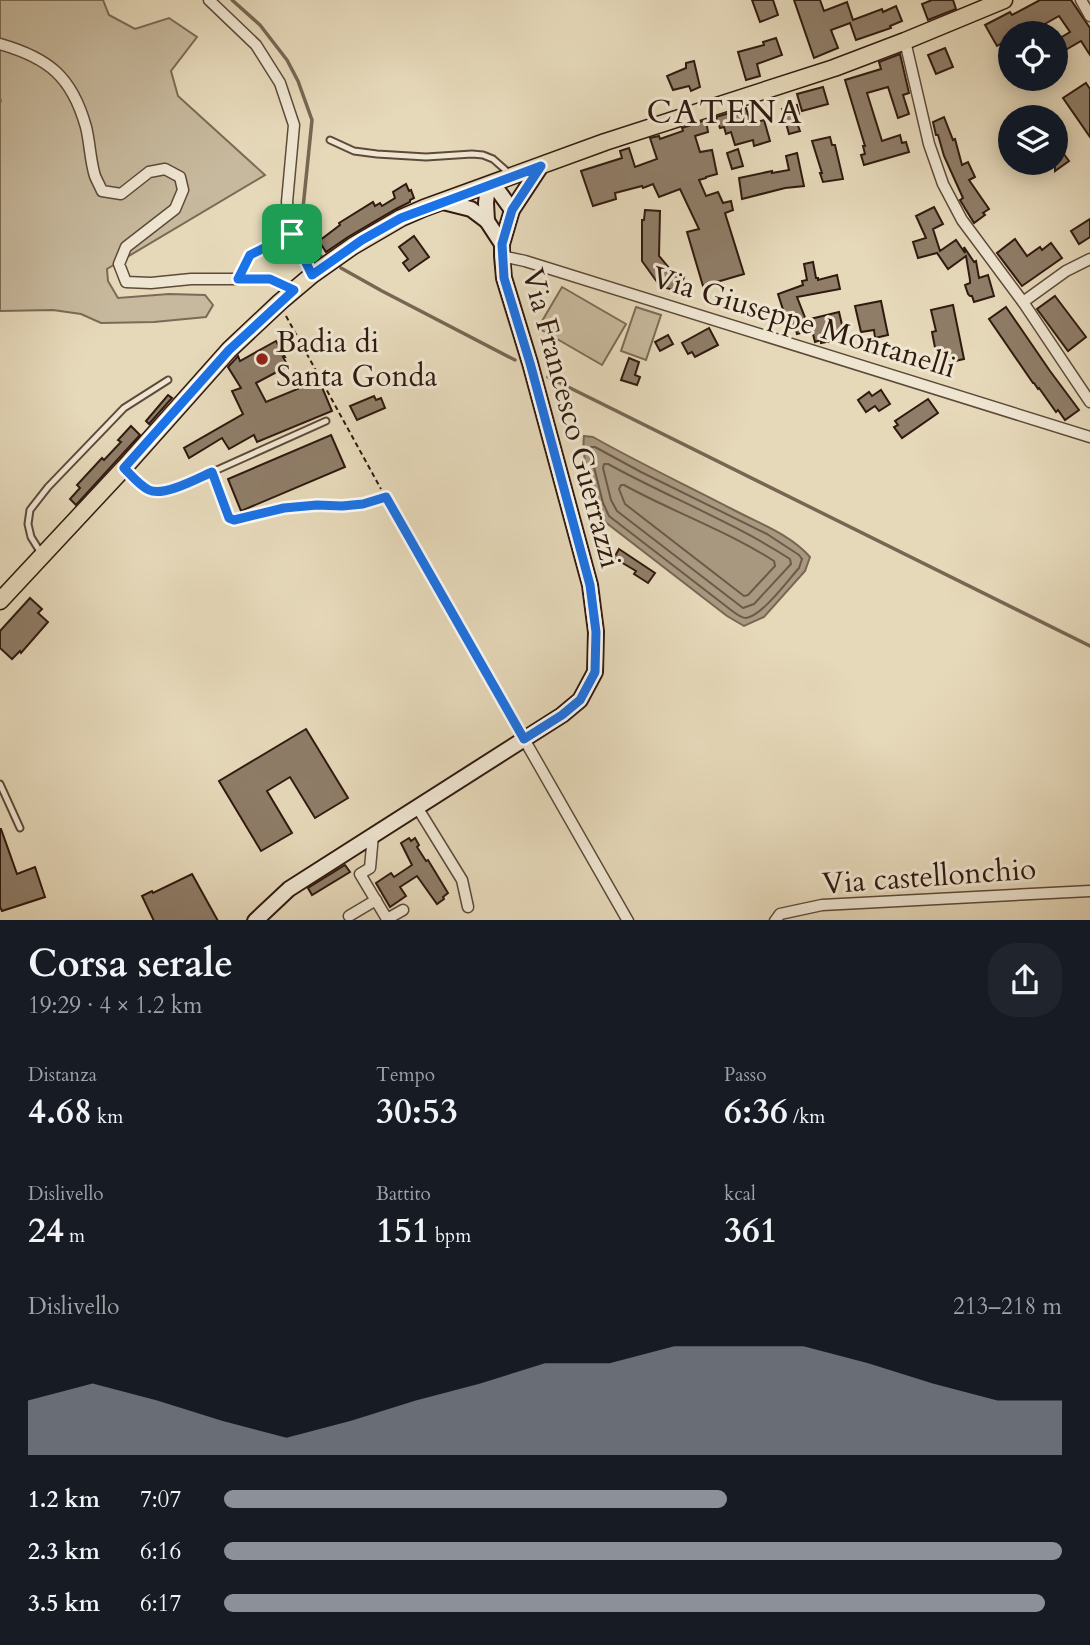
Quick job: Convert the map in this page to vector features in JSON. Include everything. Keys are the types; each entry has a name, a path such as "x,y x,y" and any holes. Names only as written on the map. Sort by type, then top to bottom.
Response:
{"main road":[{"path":"0,601 229,350 312,275 382,228 443,202 678,117 834,68 1004,0"},
{"name":"Via Francesco Guerrazzi","path":"255,920 289,889 562,715 580,700 595,672 596,632 590,585 530,363 504,278 502,250 512,210 541,166"},
{"path":"489,185 499,192 512,210"},
{"path":"487,221 489,185"},
{"name":"Via Francesco Guerrazzi","path":"443,202 471,209 487,221 502,250"}],"street":[{"path":"209,0 256,45 280,83 294,125 288,202 292,234 312,275"},
{"path":"1081,0 1090,16"},
{"path":"905,41 929,144 943,184 962,220 1023,302 1090,402"},
{"path":"0,44 53,67 75,96 86,128 95,176 102,191 121,194 149,172 165,169 180,177 183,190 175,209 126,247 119,264 126,282 270,279 294,290"},
{"path":"238,279 250,255 292,234"},
{"name":"Via Giuseppe Montanelli","path":"502,250 525,261 1090,436"},
{"path":"1023,302 1066,271 1090,259"},
{"path":"524,739 628,920"},
{"path":"417,807 461,880 468,907"},
{"path":"373,835 370,867 360,874 387,919 402,910"},
{"name":"Via castellonchio","path":"775,920 780,914 822,905 1090,891"},
{"path":"349,916 376,900"}],"lane":[{"path":"330,140 354,151 377,154 426,157 483,155 493,159 512,177"},
{"path":"43,555 31,537 28,524 30,510 48,487 124,408 168,380"},
{"path":"124,468 149,490 158,492 179,487 326,421"},
{"path":"212,472 229,518 234,520 284,508 363,504 386,497"},
{"path":"0,784 20,828"}],"path":[{"path":"280,302 386,497 524,739"}],"shaded area":[{"path":"0,0 103,0 109,15 135,29 169,18 197,37 171,71 178,96 265,175 107,269 108,281 118,298 169,294 205,295 213,305 206,317 101,323 81,314 53,310 0,311"},
{"path":"562,287 626,324 602,365 538,328"},
{"path":"636,307 661,315 646,360 621,351"}],"water":[{"path":"584,436 593,437 783,535 810,557 805,571 764,617 744,626 727,616 604,521 589,480 584,456"}],"building":[{"path":"752,0 773,0 778,15 760,22"},
{"path":"794,0 820,0 824,11 847,2 853,20 896,6 902,21 890,26 891,28 856,40 850,23 831,30 838,48 814,58"},
{"path":"932,0 953,0 956,9 928,20 922,4"},
{"path":"1040,0 1071,0 1090,28 1090,55 1081,41 1068,48 1068,21 1062,21 1059,16 1050,21 998,21 997,46 985,25 1010,12 1012,15"},
{"path":"776,38 782,55 757,64 760,76 746,80 738,52 764,45 763,42"},
{"path":"945,48 953,67 936,74 928,55"},
{"path":"900,54 909,93 903,95 909,114 898,118 888,87 867,93 882,141 900,135 909,152 864,165 861,155 865,154 865,146 845,80 881,69 879,62"},
{"path":"694,61 700,87 691,91 689,86 673,90 667,76 686,68 686,63"},
{"path":"1086,83 1090,89 1090,137 1068,105 1063,98"},
{"path":"823,87 828,104 802,111 797,94"},
{"path":"797,105 800,131 789,134 782,109"},
{"path":"746,108 751,124 764,120 770,141 754,146 753,140 735,145 731,132 726,134 724,127 720,128 716,117"},
{"path":"944,117 953,140 955,139 962,165 968,162 975,177 969,180 989,209 974,223 960,200 963,198 936,135 933,122"},
{"path":"706,120 708,132 695,136 700,152 712,150 717,174 699,180 706,196 718,192 723,203 731,201 733,210 725,213 744,274 703,286 687,232 699,229 680,189 659,197 653,184 643,188 642,186 615,193 616,199 593,206 581,171 622,158 620,151 629,148 635,167 657,159 650,138 659,136 660,139"},
{"path":"830,137 832,145 835,145 843,179 823,182 812,141"},
{"path":"738,149 743,166 732,169 727,153"},
{"path":"797,153 804,186 742,199 739,178 789,170 786,156"},
{"path":"406,184 414,198 410,202 326,252 319,241 340,225 339,223 373,202 375,206 380,203 382,206 395,198 393,192"},
{"path":"934,207 943,224 933,229 940,251 956,240 965,253 964,247 974,262 976,261 979,278 988,275 994,296 974,302 968,294 965,285 970,283 970,280 966,256 948,269 937,253 918,258 913,242 926,238 916,216"},
{"path":"645,210 660,211 659,256 674,274 684,277 679,292 660,286 642,261 642,220"},
{"path":"1090,219 1090,237 1079,244 1071,231"},
{"path":"414,236 429,257 409,271 403,263 408,259 399,247"},
{"path":"1015,239 1027,256 1051,243 1062,258 1022,286 997,253"},
{"path":"813,262 818,280 837,275 840,289 797,297 806,320 839,312 843,329 835,331 837,340 815,342 812,330 797,334 796,330 790,331 778,294 803,285 802,281 807,280 804,264"},
{"path":"1055,296 1086,337 1068,351 1037,309"},
{"path":"881,301 888,335 875,338 874,330 861,332 855,306"},
{"path":"953,305 964,359 951,362 950,356 937,358 932,332 936,331 931,310"},
{"path":"1006,307 1079,410 1065,420 1033,383 989,319"},
{"path":"709,328 718,345 695,357 692,352 688,354 682,343"},
{"path":"668,335 673,344 660,351 655,342"},
{"path":"276,341 288,366 256,383 266,402 319,380 332,411 257,442 254,435 229,449 222,438 189,458 184,448 243,414 232,391 241,388 228,367 238,356 240,361"},
{"path":"629,358 639,362 635,375 640,377 637,385 621,380"},
{"path":"881,390 890,404 879,411 875,406 866,412 858,400 869,392 872,396"},
{"path":"168,395 172,398 149,424 146,421"},
{"path":"374,396 376,400 381,398 385,408 357,420 350,406"},
{"path":"928,399 938,413 902,438 894,427 898,425 895,421"},
{"path":"131,426 140,435 76,505 70,499 80,488 77,485 121,442 118,440"},
{"path":"331,435 345,467 241,511 228,479"},
{"path":"619,549 655,573 648,583 634,574 636,571 614,558"},
{"path":"30,598 42,609 38,613 48,622 21,653 20,651 12,659 0,648 0,631"},
{"path":"306,729 348,798 315,818 290,777 267,791 292,833 261,851 219,781"},
{"path":"0,829 17,874 35,867 45,897 2,911 0,907"},
{"path":"409,838 411,841 415,838 419,845 417,847 448,893 437,904 417,876 400,887 406,896 390,907 376,883 391,873 394,877 412,865 401,843"},
{"path":"345,865 350,872 312,895 308,888"},
{"path":"192,874 217,920 154,920 142,896 152,891 153,893"}],"waterway":[{"path":"232,0 260,25 287,60 312,120 303,208 311,247 321,256"},
{"path":"341,268 515,360"},
{"path":"548,377 1090,646"}],"place":[{"name":"Badia di Santa Gonda","path":"262,359"}],"district":[{"name":"CATENA","path":"725,111"}],"route":[{"path":"541,166 512,210 502,244 504,278 530,363 590,585 596,632 595,672 580,700 524,739 386,497 363,504 284,508 234,520 229,518 212,472 179,487 158,492 149,490 124,468 229,350 294,290 270,279 238,279 250,255 292,234 312,275 362,240 401,218 541,166"}]}
